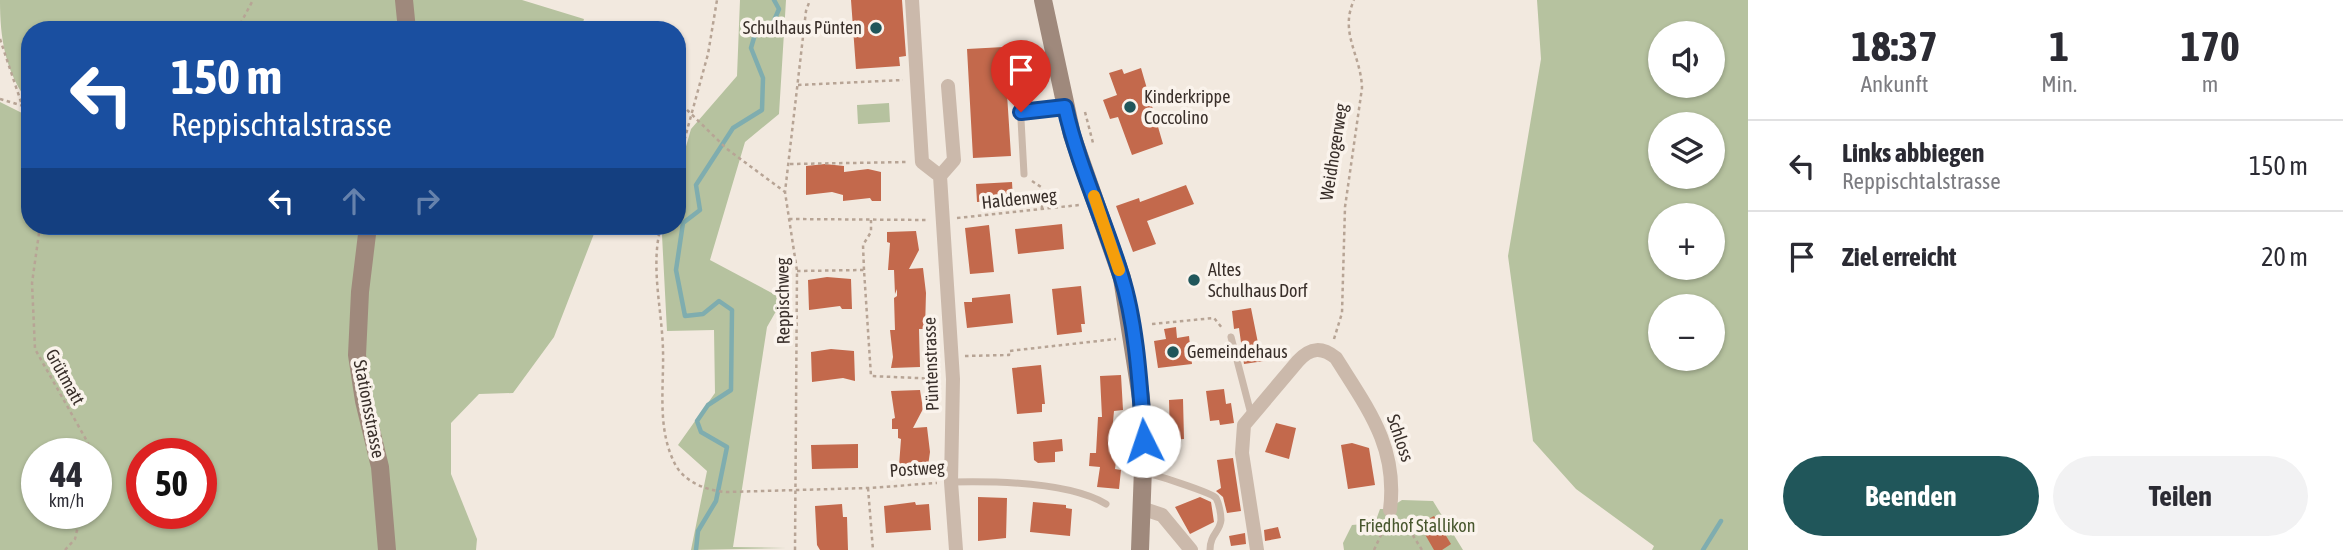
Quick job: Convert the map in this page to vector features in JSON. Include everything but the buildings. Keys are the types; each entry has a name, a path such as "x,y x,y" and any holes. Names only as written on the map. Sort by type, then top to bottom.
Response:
{"main road":[{"path":"404,0 406,21"},
{"path":"1043,0 1072,135 1122,278 1133,337 1141,398 1143,473 1140,550"},
{"name":"Stationsstrasse","path":"367,235 360,292 358,355 364,401 380,467 387,550"}],"street":[{"path":"912,0 922,162 940,176"},
{"name":"Püntenstrasse","path":"948,86 954,160 940,176 953,379 951,482 956,550"},
{"path":"1257,550 1242,438 1244,425 1306,352 1327,351"},
{"name":"Schloss","path":"1327,351 1336,358 1380,428 1392,475 1390,510"},
{"path":"1141,508 1162,515 1191,550"}],"lane":[{"path":"1017,47 1024,174"},
{"path":"1021,112 1065,107"},
{"path":"1231,337 1251,414"},
{"path":"1143,473 1153,473 1182,486 1207,492 1216,498 1222,517 1220,526 1210,537 1210,550"},
{"name":"Postweg","path":"951,482 1002,481 1096,498 1106,504"}],"path":[{"path":"242,21 253,0"},
{"path":"686,138 717,0"},
{"name":"Reppischweg","path":"795,550 793,491 797,271 785,192 806,10 810,0"},
{"name":"Weidhogerweg","path":"1327,351 1336,334 1342,313 1345,208 1362,88 1362,72 1346,25 1354,0"},
{"path":"0,39 21,102"},
{"path":"798,85 916,79"},
{"path":"0,99 21,105"},
{"path":"686,109 727,149 785,192"},
{"path":"790,164 922,162"},
{"path":"1024,174 1041,187 1042,209"},
{"name":"Haldenweg","path":"789,219 944,219 1096,203"},
{"path":"870,220 871,232 863,246 871,376 953,379"},
{"name":"Grütmatt","path":"39,235 32,283 35,349 85,438"},
{"name":"Postweg","path":"660,235 656,268 663,348 663,427 674,464 690,481 712,491 727,492 868,488 951,482"},
{"path":"797,271 864,270"},
{"path":"1152,324 1214,318 1221,327"},
{"path":"951,356 1009,355 1009,351 1054,344 1133,337"},
{"path":"868,488 873,550"},
{"path":"1374,550 1390,517 1409,529 1422,550"},
{"path":"65,550 75,539 77,529"}],"green space":[{"path":"0,0 522,0 584,19 21,21 21,90 6,55"},
{"path":"740,0 786,0 779,114 745,142 710,260 783,299 767,327 733,547 786,548 691,550 707,471 678,445 715,393 714,330 667,331 662,235 686,235 686,146 691,129 737,76"},
{"path":"1537,0 1748,0 1748,550 1652,550 1654,546 1576,489 1533,441 1508,256 1541,59"},
{"path":"0,102 21,112 21,235 594,235 554,337 513,393 479,394 451,423 451,474 477,539 476,550 0,550"},
{"path":"889,103 890,122 858,124 857,105"},
{"name":"Friedhof Stallikon","path":"1402,500 1433,501 1463,550 1344,550 1343,543 1352,525 1375,523 1380,509 1388,509"}],"waterway":[{"path":"686,221 700,210 696,185 733,128 762,110 763,78 751,48 756,31 773,23 779,9 774,0"},
{"path":"681,235 676,270 685,316 703,314 719,301 732,310 731,390 708,405 697,421 701,432 727,447 716,501 698,531 696,550"},
{"path":"1703,550 1721,521"}],"slow traffic":[{"path":"1094,196 1119,270"}],"place":[{"name":"Schulhaus Pünten","path":"876,28"},
{"name":"Kinderkrippe Coccolino","path":"1130,107"},
{"name":"Altes Schulhaus Dorf","path":"1194,280"},
{"name":"Gemeindehaus","path":"1173,352"}],"route":[{"path":"1021,112 1065,107 1080,159 1122,278 1133,337 1144,441"}]}
